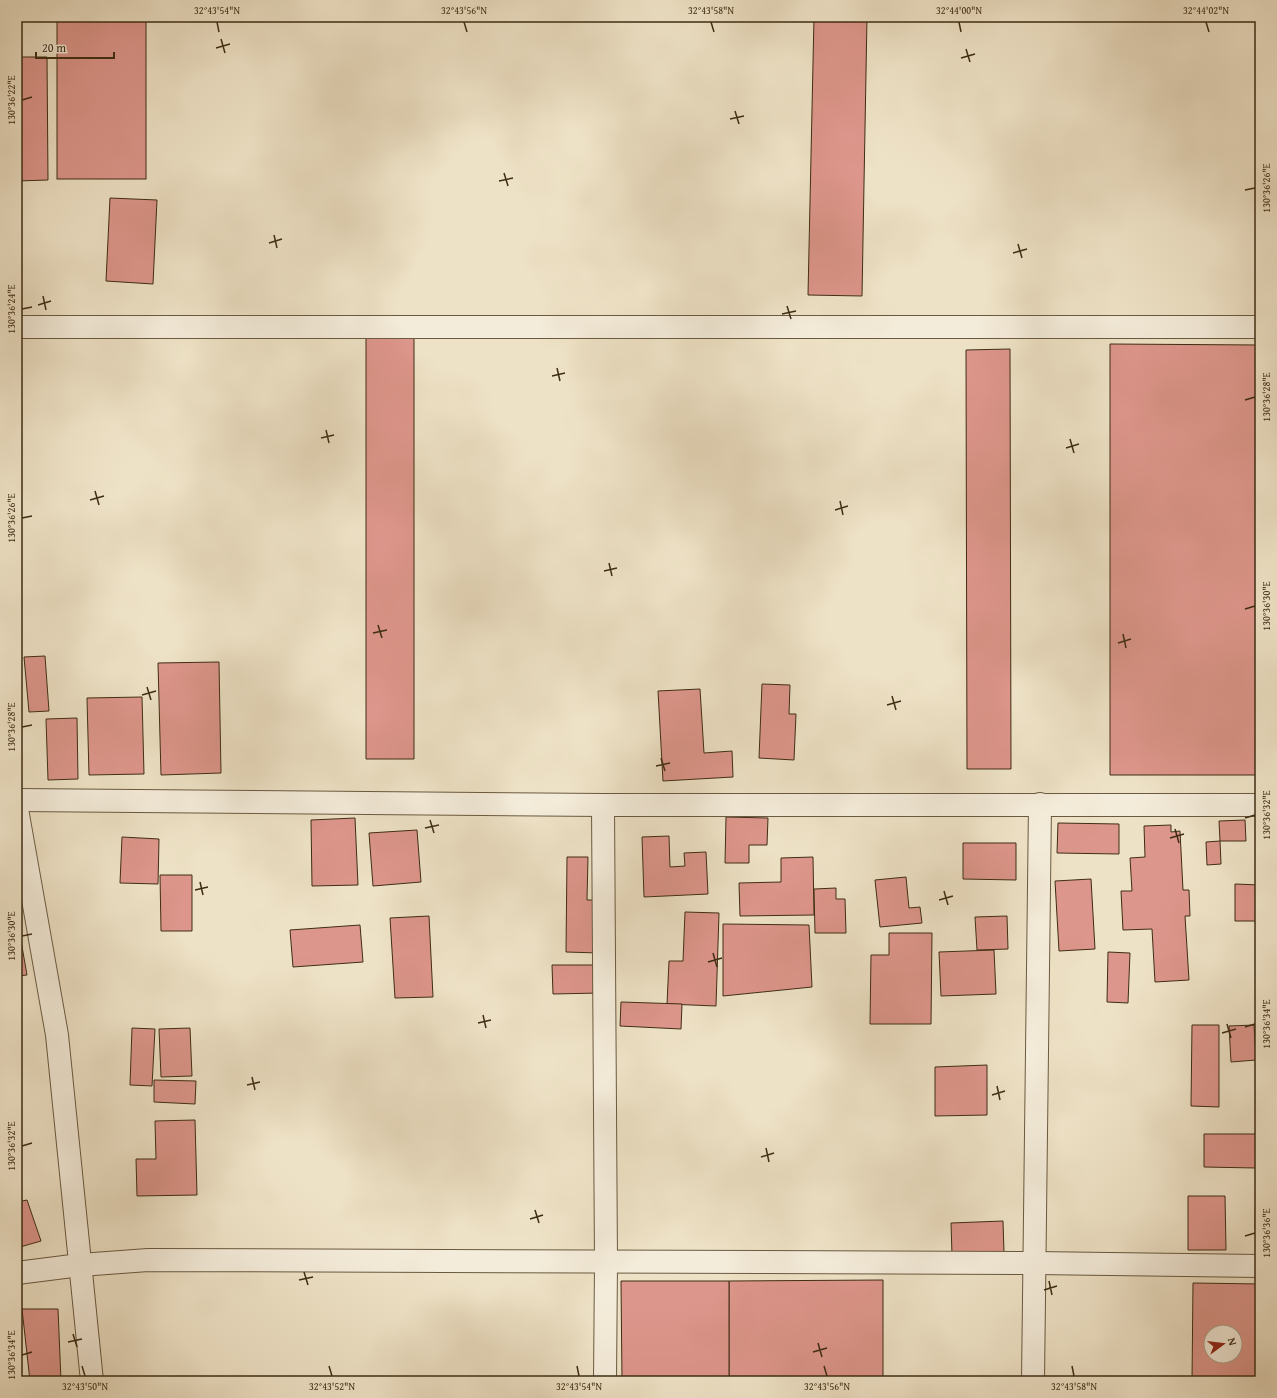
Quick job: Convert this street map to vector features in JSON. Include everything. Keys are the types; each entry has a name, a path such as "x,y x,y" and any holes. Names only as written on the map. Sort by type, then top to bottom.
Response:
{"street":[{"path":"17,327 1260,327"},
{"path":"17,800 603,805 1260,805"},
{"path":"1034,1381 1040,804"},
{"path":"603,805 606,1262 605,1381"},
{"path":"17,809 57,1035 92,1381"},
{"path":"17,1273 80,1265 148,1260 1035,1263 1260,1266"}],"building":[{"path":"57,17 146,17 146,179 57,179"},
{"path":"814,17 867,17 862,296 808,295"},
{"path":"17,57 47,57 48,180 17,181"},
{"path":"110,198 157,200 153,284 106,281"},
{"path":"366,326 414,327 414,759 366,759"},
{"path":"1110,344 1260,345 1260,775 1110,775"},
{"path":"1010,349 1011,769 967,769 966,350"},
{"path":"45,656 49,711 29,712 24,657"},
{"path":"219,662 221,773 161,775 158,663"},
{"path":"762,684 790,685 789,714 796,714 794,760 759,758"},
{"path":"700,689 704,753 732,751 733,777 663,781 658,691"},
{"path":"142,697 144,774 89,775 87,698"},
{"path":"77,718 78,779 48,780 46,719"},
{"path":"726,817 768,818 767,845 749,845 749,863 725,863"},
{"path":"355,818 358,885 312,886 311,820"},
{"path":"1245,820 1246,841 1220,841 1219,821"},
{"path":"1058,823 1119,824 1119,854 1057,853"},
{"path":"1171,825 1171,832 1180,831 1183,890 1189,890 1190,916 1185,916 1189,980 1155,982 1152,929 1123,930 1121,891 1132,891 1130,858 1145,857 1144,826"},
{"path":"417,830 421,882 373,886 369,833"},
{"path":"669,836 670,867 685,866 684,853 706,852 708,894 644,897 642,837"},
{"path":"122,837 159,839 158,884 120,883"},
{"path":"1220,841 1221,864 1207,865 1206,842"},
{"path":"963,843 1016,843 1016,880 963,879"},
{"path":"567,857 588,857 587,900 600,900 599,953 566,952"},
{"path":"813,857 814,915 740,916 739,883 781,882 781,858"},
{"path":"160,875 192,875 192,931 161,931"},
{"path":"906,877 909,908 920,907 922,923 880,927 875,880"},
{"path":"1091,879 1095,949 1059,951 1055,881"},
{"path":"1235,884 1260,885 1260,921 1235,921"},
{"path":"836,888 836,899 845,899 846,933 815,933 814,889"},
{"path":"685,912 719,913 716,1006 667,1004 669,961 683,961"},
{"path":"429,916 433,997 395,998 390,918"},
{"path":"1007,916 1008,949 977,950 975,917"},
{"path":"17,918 27,975 17,976"},
{"path":"723,924 809,925 812,987 723,996"},
{"path":"360,925 363,962 293,967 290,930"},
{"path":"889,933 932,933 931,1024 870,1024 871,955 889,955"},
{"path":"994,950 996,994 941,996 939,952"},
{"path":"1108,952 1130,953 1128,1003 1107,1002"},
{"path":"552,965 599,965 600,993 553,994"},
{"path":"621,1002 682,1004 681,1029 620,1026"},
{"path":"1192,1025 1219,1025 1219,1107 1191,1106"},
{"path":"1254,1025 1256,1060 1231,1062 1229,1026"},
{"path":"132,1028 155,1029 152,1086 130,1085"},
{"path":"190,1028 192,1076 161,1077 159,1029"},
{"path":"987,1065 987,1115 935,1116 935,1067"},
{"path":"154,1080 196,1081 195,1104 154,1102"},
{"path":"195,1120 197,1195 137,1196 136,1159 156,1159 155,1121"},
{"path":"1204,1134 1260,1134 1260,1229 1255,1229 1256,1168 1204,1167"},
{"path":"1188,1196 1225,1196 1226,1250 1188,1250"},
{"path":"27,1200 41,1241 20,1247 17,1236 17,1202"},
{"path":"1003,1221 1004,1253 952,1255 951,1223"},
{"path":"883,1280 883,1381 729,1381 729,1281"},
{"path":"621,1281 729,1281 729,1381 622,1381"},
{"path":"1193,1283 1260,1284 1260,1381 1192,1381"},
{"path":"22,1309 58,1309 61,1381 30,1381"}]}
